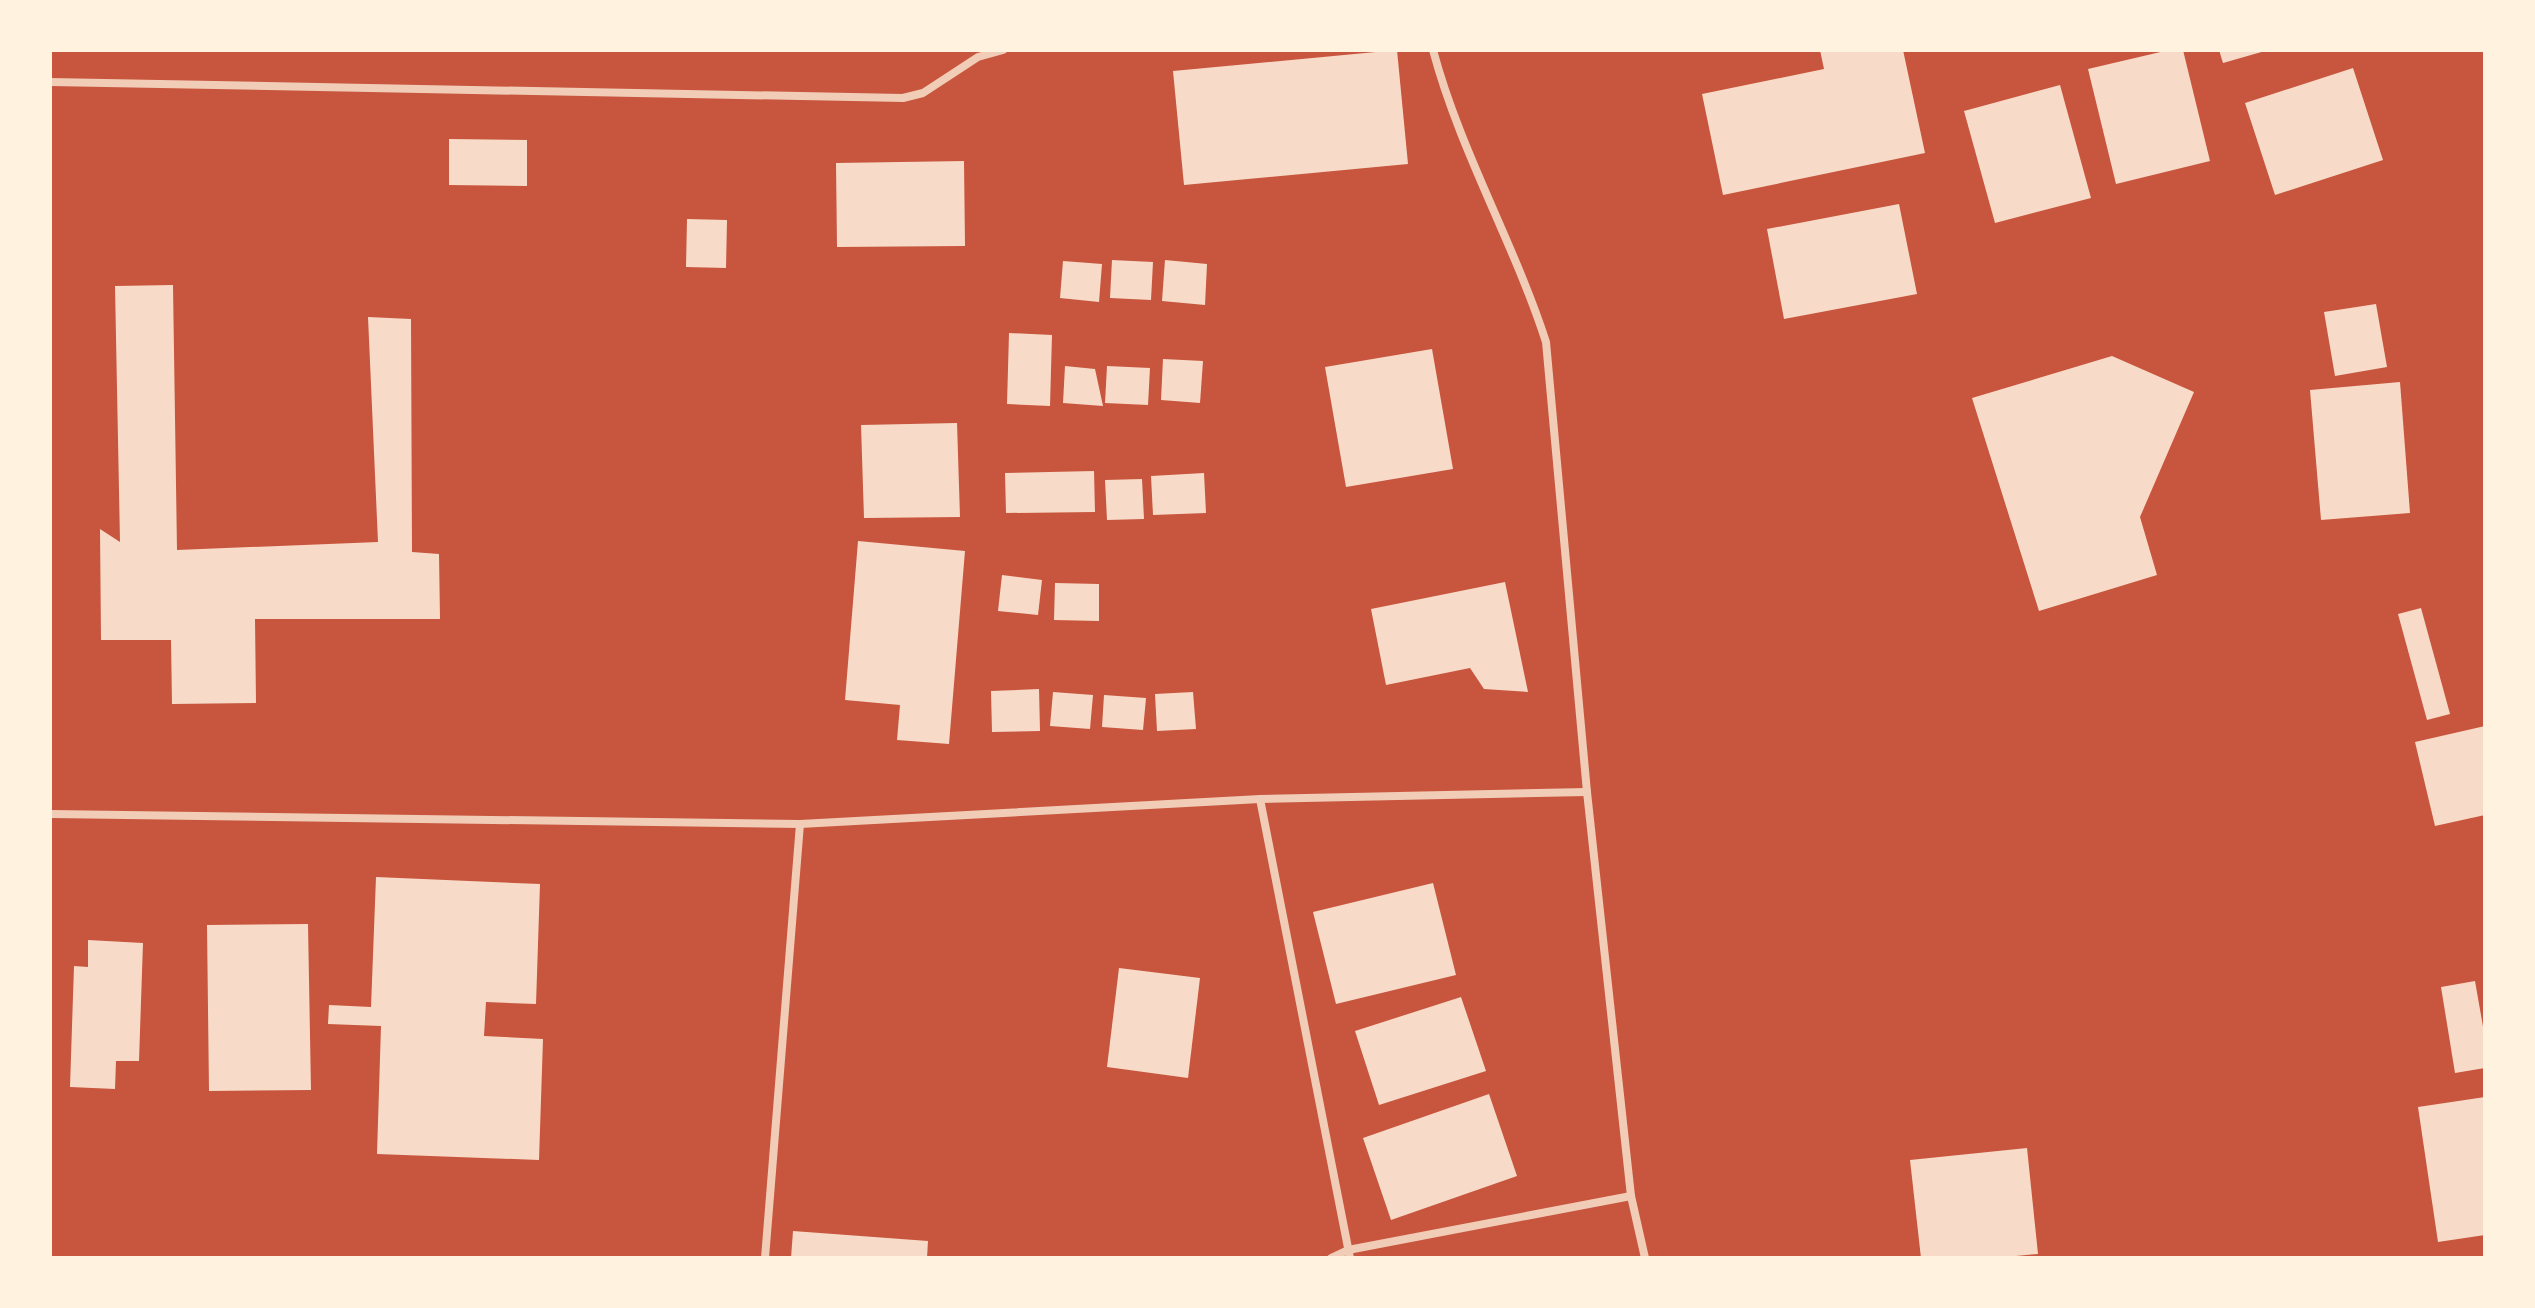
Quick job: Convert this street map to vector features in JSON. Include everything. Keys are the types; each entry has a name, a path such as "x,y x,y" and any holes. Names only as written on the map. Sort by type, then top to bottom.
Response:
{"street":[{"path":"50,82 903,98 923,93 978,57 1003,50"},
{"path":"1433,50 1445,95 1532,299 1546,342 1587,792 1631,1196 1645,1258"},
{"path":"50,814 800,824 1260,799 1587,792"},
{"path":"1260,799 1349,1254"},
{"path":"765,1258 800,824"},
{"path":"1331,1258 1631,1196"}],"building":[{"path":"1397,50 1408,164 1184,185 1173,71"},
{"path":"1820,50 1903,50 1925,153 1723,195 1702,94 1824,69"},
{"path":"2169,50 2183,50 2210,161 2116,184 2088,69"},
{"path":"2219,50 2265,50 2265,51 2223,63"},
{"path":"2353,68 2383,160 2275,195 2245,103"},
{"path":"2060,85 2091,198 1995,223 1964,111"},
{"path":"449,139 527,140 527,186 449,185"},
{"path":"964,161 965,246 837,247 836,163"},
{"path":"1899,204 1917,294 1784,319 1767,229"},
{"path":"687,219 727,220 726,268 686,267"},
{"path":"1112,260 1153,262 1151,300 1110,298"},
{"path":"1165,260 1207,264 1205,305 1162,301"},
{"path":"1063,261 1102,264 1099,302 1060,298"},
{"path":"173,285 177,550 378,542 368,317 411,319 412,552 439,554 440,619 255,619 256,703 172,704 171,640 101,640 100,529 120,542 115,286"},
{"path":"2376,304 2387,367 2335,376 2324,312"},
{"path":"1009,333 1052,335 1050,406 1007,404"},
{"path":"1432,349 1453,469 1346,487 1325,367"},
{"path":"2112,356 2194,392 2140,517 2157,575 2039,611 1972,398"},
{"path":"1163,359 1203,361 1200,403 1161,400"},
{"path":"1065,366 1095,369 1103,406 1063,403"},
{"path":"1107,366 1150,368 1148,405 1105,403"},
{"path":"2400,382 2410,513 2321,520 2310,390"},
{"path":"957,423 960,517 864,518 861,425"},
{"path":"1094,471 1095,512 1006,513 1005,473"},
{"path":"1204,473 1206,513 1153,515 1151,476"},
{"path":"1142,479 1144,519 1107,520 1105,480"},
{"path":"858,541 965,551 949,744 897,740 900,705 845,700"},
{"path":"1002,575 1042,580 1038,615 998,611"},
{"path":"1505,582 1528,692 1484,689 1470,668 1386,685 1371,609"},
{"path":"1055,583 1099,584 1099,621 1054,620"},
{"path":"2421,608 2450,714 2427,720 2398,614"},
{"path":"1039,689 1040,731 992,732 991,691"},
{"path":"1053,692 1093,695 1090,729 1050,726"},
{"path":"1193,692 1196,729 1157,731 1155,694"},
{"path":"1104,695 1146,698 1143,730 1102,727"},
{"path":"2485,726 2485,815 2435,826 2415,742"},
{"path":"376,877 540,884 536,1004 486,1002 484,1036 543,1039 539,1160 377,1154 381,1026 328,1024 329,1005 371,1007"},
{"path":"1433,883 1456,975 1336,1004 1313,912"},
{"path":"308,924 311,1090 209,1091 207,925"},
{"path":"88,940 143,943 139,1061 116,1061 115,1089 70,1087 74,966 88,967"},
{"path":"1119,968 1200,978 1188,1078 1107,1067"},
{"path":"2475,981 2485,1038 2485,1068 2455,1073 2441,987"},
{"path":"1461,997 1486,1071 1379,1105 1355,1031"},
{"path":"1489,1094 1517,1176 1391,1220 1363,1138"},
{"path":"2485,1097 2485,1235 2438,1242 2418,1107"},
{"path":"2027,1148 2038,1254 1995,1258 1921,1258 1910,1160"},
{"path":"793,1231 928,1241 927,1258 791,1258"}]}
